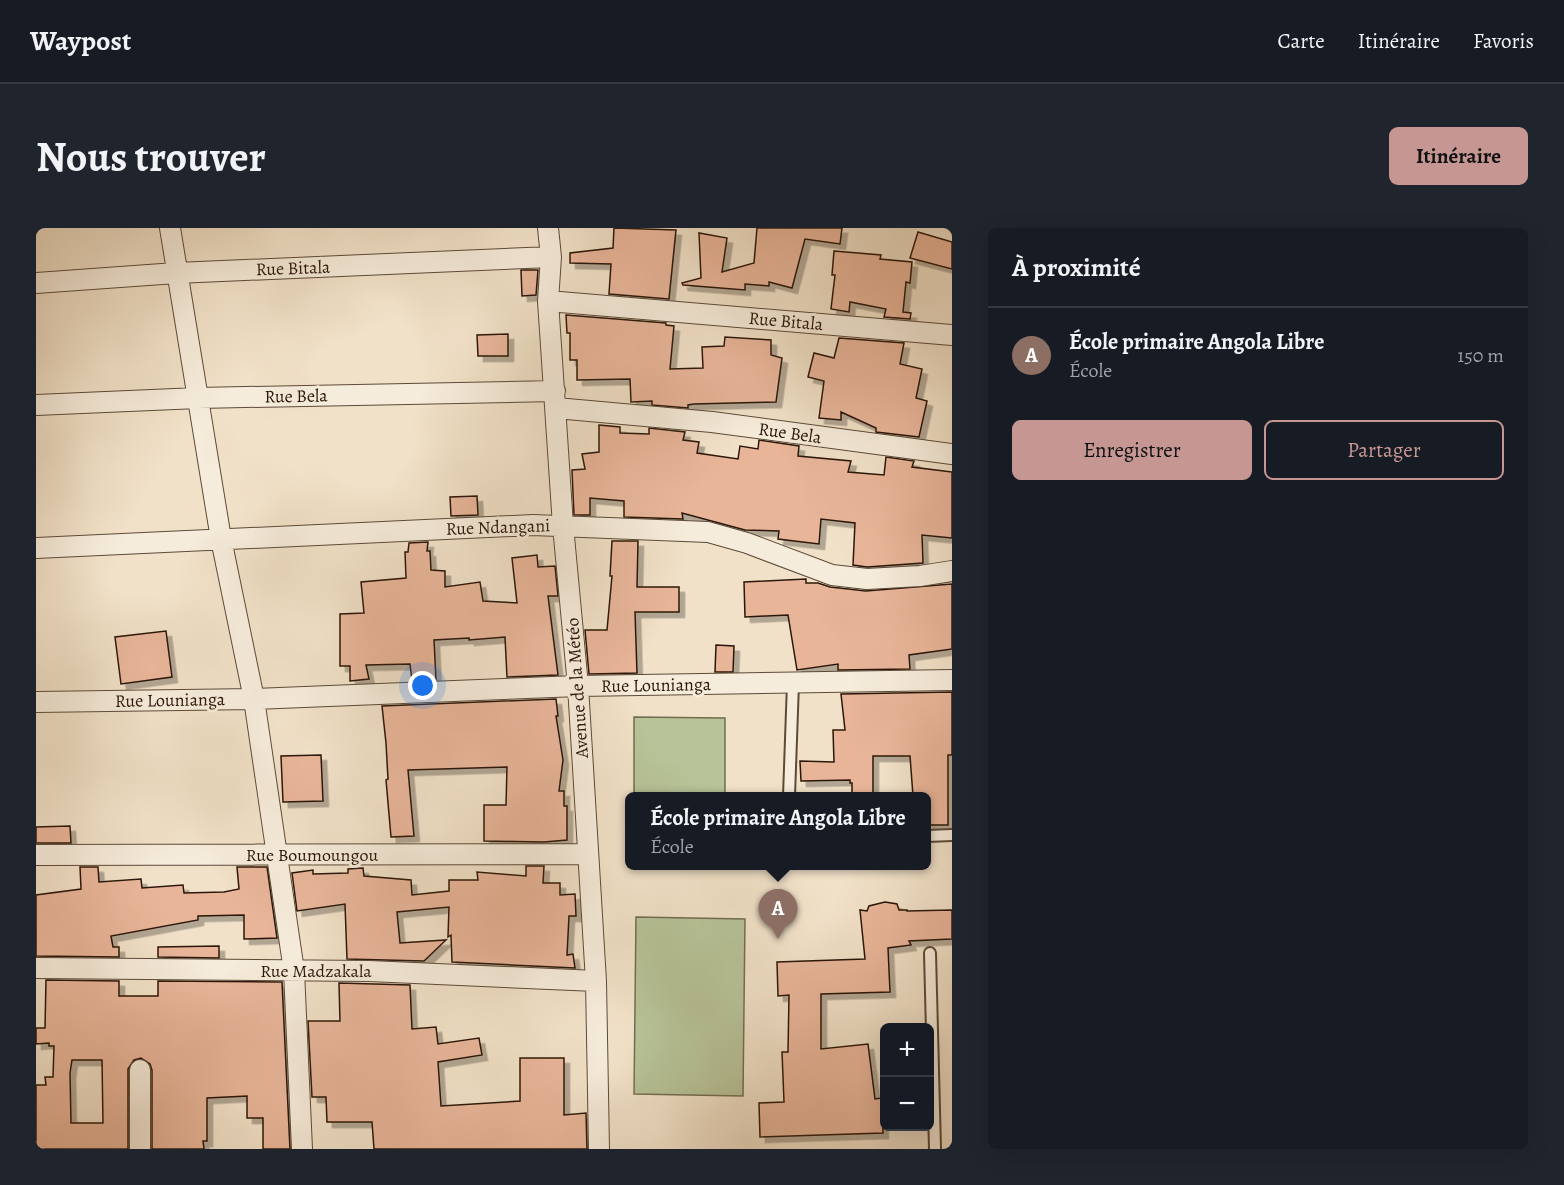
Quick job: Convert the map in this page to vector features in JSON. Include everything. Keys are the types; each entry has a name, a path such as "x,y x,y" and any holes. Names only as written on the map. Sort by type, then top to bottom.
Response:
{"street":[{"path":"170,228 222,539 254,699 278,855 294,971 302,1149"},
{"name":"Avenue de la Météo","path":"548,228 551,257 548,301 563,526 578,686 596,981 599,1149"},
{"name":"Rue Bitala","path":"36,283 176,273 551,257"},
{"name":"Rue Bitala","path":"548,301 952,335"},
{"name":"Rue Bela","path":"36,405 198,398 556,399 952,454"},
{"name":"Rue Ndangani","path":"36,548 533,525 708,532 747,543 832,575 867,579 920,576 952,571"},
{"name":"Rue Lounianga","path":"36,702 254,699 578,686 952,680"},
{"name":"Rue Boumoungou","path":"36,855 588,854"},
{"name":"Rue Madzakala","path":"36,968 369,971 596,981"},
{"path":"140,1070 140,1149"}],"lane":[{"path":"789,792 793,683"},
{"path":"931,836 952,835"},
{"path":"930,953 934,1149"}],"green space":[{"path":"634,717 725,718 725,792 634,792"},
{"path":"636,917 745,919 743,1096 634,1094"}],"building":[{"path":"614,228 676,230 669,299 609,294 611,264 570,263 570,253 613,248"},
{"path":"757,228 842,228 840,244 805,239 792,288 769,282 769,286 745,284 745,290 683,285 682,283 701,278 699,233 727,238 722,272 754,263"},
{"path":"918,232 952,242 952,269 910,258"},
{"path":"834,251 881,255 880,259 912,262 910,283 906,282 903,312 911,313 910,319 884,317 886,309 850,302 849,312 831,309 835,275 832,275"},
{"path":"521,270 538,270 536,295 522,296"},
{"path":"566,315 666,323 666,325 674,326 670,369 703,368 702,347 724,346 725,337 771,340 771,355 782,358 776,402 694,404 688,405 688,408 652,405 652,401 631,402 630,379 577,380 577,360 570,360 570,333 567,333"},
{"path":"508,334 508,356 478,356 477,335"},
{"path":"839,338 904,343 900,364 922,369 916,398 927,401 919,437 876,432 876,428 841,412 841,420 819,418 824,381 808,377 814,353 834,358"},
{"path":"599,425 620,427 620,433 649,434 649,428 685,432 683,440 699,442 697,453 738,459 740,446 758,449 759,440 799,446 798,456 851,461 848,472 884,475 886,457 914,461 912,467 952,472 952,538 922,535 923,563 867,567 853,565 855,523 821,519 819,544 778,539 779,531 745,530 682,513 683,519 624,517 624,501 590,498 590,515 574,515 572,470 585,469 582,454 599,452"},
{"path":"477,496 478,515 451,516 450,497"},
{"path":"612,541 638,541 637,587 679,587 679,612 635,612 637,673 589,674 585,630 607,630 612,576 610,576"},
{"path":"428,542 427,551 430,551 431,570 445,571 445,587 480,582 483,601 517,603 512,558 537,555 538,567 555,566 558,596 548,596 558,675 507,677 505,637 469,640 469,638 434,640 436,680 412,681 410,664 366,665 369,679 350,681 350,666 340,666 340,614 364,613 361,582 406,578 405,552 408,552 409,543"},
{"path":"806,579 806,583 866,591 952,584 952,649 909,655 910,669 838,670 838,664 797,670 788,615 745,617 744,582"},
{"path":"166,631 172,677 121,684 115,637"},
{"path":"716,645 734,646 733,672 715,672"},
{"path":"952,692 952,755 948,755 948,825 931,825 931,792 913,792 910,756 873,756 873,792 852,792 850,780 801,781 800,761 834,762 833,730 845,730 841,694"},
{"path":"556,699 558,716 556,716 563,760 559,791 564,791 564,806 567,806 567,840 484,841 484,805 506,805 507,767 408,770 414,836 391,837 382,706"},
{"path":"321,755 323,801 283,802 281,756"},
{"path":"70,826 71,843 36,843 36,827"},
{"path":"526,866 544,866 543,883 560,883 560,895 575,894 576,916 569,916 567,955 573,954 575,968 452,962 451,935 448,937 449,907 397,912 400,943 446,940 424,961 347,959 345,904 297,911 292,873 313,870 313,874 348,873 348,869 363,868 364,876 411,880 412,895 449,891 449,880 478,880 477,872 526,876"},
{"path":"80,867 98,867 99,882 141,879 142,888 183,885 184,893 224,892 239,889 237,867 267,867 277,938 244,939 244,915 198,916 198,920 111,936 113,947 119,947 119,957 36,956 36,895 81,889"},
{"path":"885,902 897,904 899,910 907,911 952,910 952,939 909,941 911,945 888,948 890,992 821,994 821,1049 868,1044 875,1099 880,1098 880,1131 883,1133 760,1137 759,1103 784,1102 782,1052 788,1052 789,995 778,996 777,962 865,959 860,910 867,911 869,906"},
{"path":"219,946 219,958 158,957 158,947"},
{"path":"46,980 119,981 119,996 158,996 158,981 282,982 290,1149 263,1149 263,1118 247,1118 247,1096 207,1098 207,1141 203,1141 204,1149 152,1149 152,1070 150,1064 141,1058 134,1060 128,1069 128,1149 36,1149 36,1085 46,1085 45,1077 53,1077 54,1046 49,1046 49,1043 36,1044 36,1028 45,1028","holes":["72,1060 102,1060 103,1123 71,1123"]},
{"path":"339,983 410,985 412,1029 436,1027 438,1044 479,1038 482,1055 438,1062 441,1106 520,1101 520,1058 564,1058 564,1115 586,1113 587,1149 374,1149 372,1122 327,1122 326,1097 312,1097 308,1021 340,1021"}],"place":[{"name":"École primaire Angola Libre","path":"778,939"}]}
